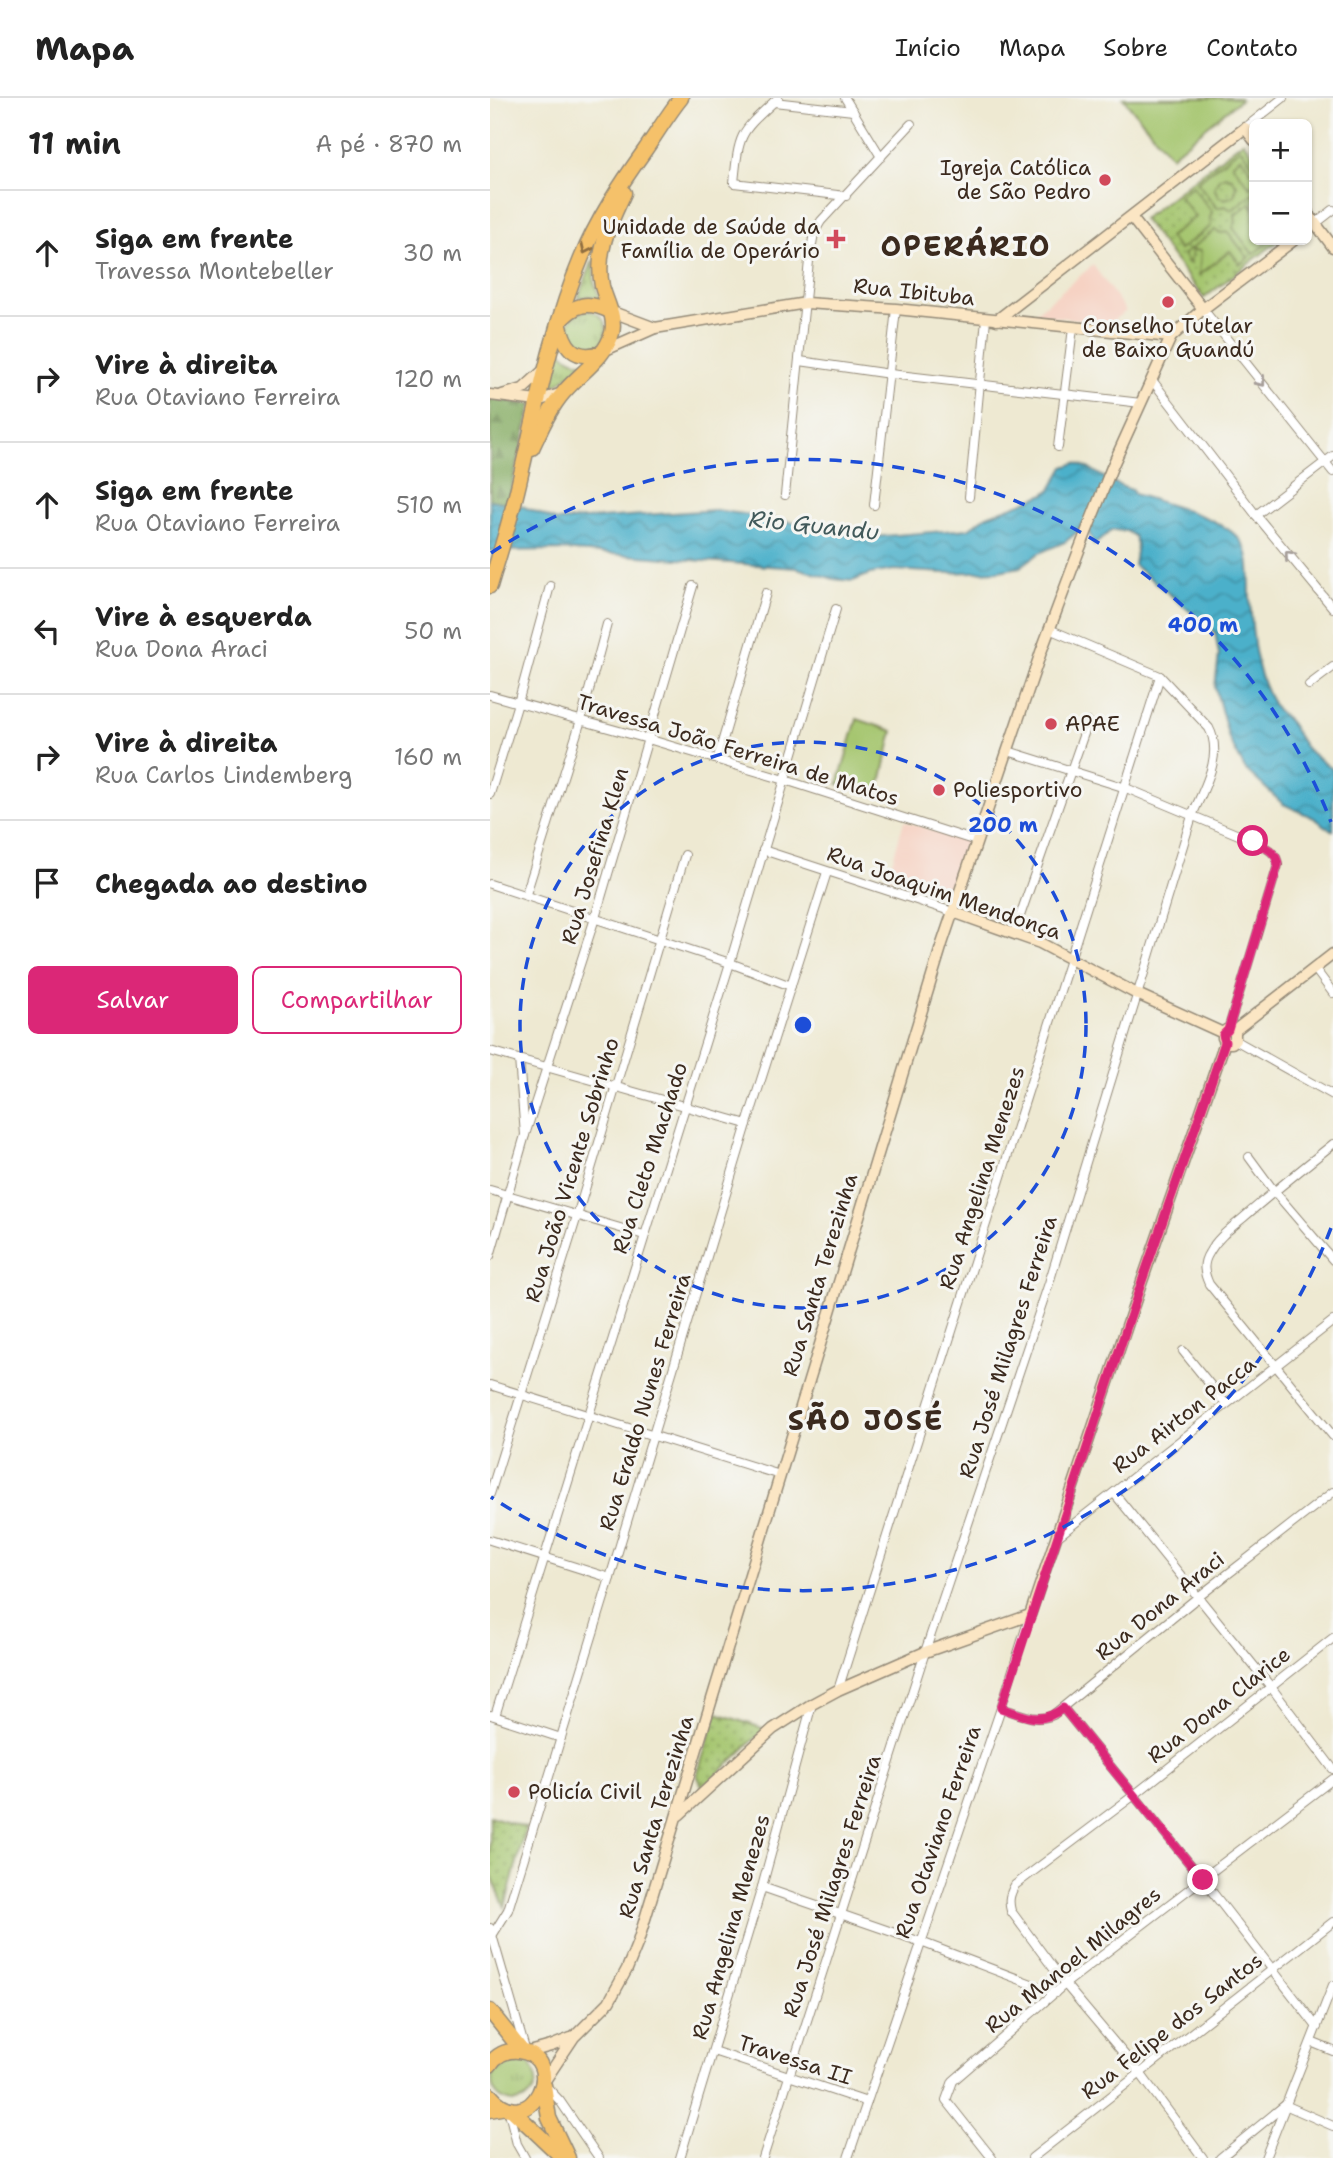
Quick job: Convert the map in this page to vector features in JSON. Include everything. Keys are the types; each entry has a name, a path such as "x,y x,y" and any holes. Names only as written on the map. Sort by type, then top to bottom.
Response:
{"highway":[{"path":"490,586 521,475 545,368 581,257 623,179 681,98"},
{"path":"521,475 542,426 563,393 606,347 612,334 612,319 600,271 601,250 609,226 646,149"},
{"path":"559,322 570,309 583,305 603,307 610,311"},
{"path":"559,322 570,349 585,355 601,353"},
{"path":"490,2011 524,2052 540,2064 549,2119 565,2158"},
{"path":"490,2065 506,2052 524,2052"},
{"path":"508,2108 520,2109 535,2101 544,2083"},
{"path":"490,2095 565,2158"}],"main road":[{"path":"490,2111 508,2108"}],"street":[{"path":"845,98 881,158"},
{"path":"969,497 979,384 991,320 1131,217 1283,98"},
{"path":"846,196 734,183 737,148 741,136 755,117 776,100 853,111"},
{"path":"785,495 814,233 821,221 911,124"},
{"path":"1245,128 1249,133"},
{"path":"1312,226 1333,210"},
{"path":"1131,217 1333,472"},
{"path":"1312,228 1333,247"},
{"path":"1171,337 1203,309 1287,245"},
{"name":"Rua Ibituba","path":"601,353 655,328 806,303 896,309 1171,337"},
{"path":"874,505 896,309"},
{"path":"610,311 655,328"},
{"path":"1058,447 1073,328"},
{"name":"Rua Santa Terezinha","path":"544,2083 574,2037 608,2002 627,1969 641,1932 976,841 1078,553 1112,467 1171,337"},
{"path":"800,361 890,374 1141,402"},
{"path":"492,395 509,394 523,389 545,368"},
{"path":"1152,380 1255,514 1333,608"},
{"path":"492,395 537,401 563,393"},
{"path":"1255,514 1333,456"},
{"path":"490,794 550,586"},
{"name":"Rua Josefina Klen","path":"490,1256 546,1067 595,918 693,586"},
{"path":"716,760 766,593"},
{"name":"Rua Cleto Machado","path":"492,1716 730,963 836,609"},
{"path":"526,894 581,720 607,624"},
{"name":"Rua José Milagres Ferreira","path":"763,2158 925,1652 1049,1283 1192,816 1216,748 1214,737 1203,720 1160,676 1049,629"},
{"path":"1309,685 1333,667"},
{"name":"Rua Angelina Menezes","path":"838,1690 1160,676"},
{"name":"Travessa João Ferreira de Matos","path":"490,695 648,738 976,841"},
{"path":"1014,933 1088,722"},
{"path":"1008,751 1126,788 1192,816"},
{"name":"Rua Otaviano Ferreira","path":"848,2158 1140,1287 1229,1035 1278,865 1273,852 1263,846 1192,816"},
{"name":"Rua Joaquim Mendonça","path":"763,850 1014,933 1070,958 1137,994 1229,1035 1333,1095"},
{"name":"Rua João Vicente Sobrinho","path":"490,1494 685,855"},
{"name":"Rua Eraldo Nunes Ferreira","path":"491,1939 508,1910 747,1124 827,872"},
{"path":"490,884 730,963 791,986"},
{"path":"1229,1035 1333,954"},
{"path":"1315,969 1333,993"},
{"path":"490,1051 747,1124"},
{"path":"519,1059 525,1135"},
{"path":"1333,1144 1218,1240 1204,1264 1209,1284 1333,1436"},
{"path":"1249,1157 1274,1191 1333,1260"},
{"path":"490,1190 644,1235"},
{"name":"Rua Airton Pacca","path":"1057,1537 1333,1321"},
{"path":"1183,1351 1225,1404"},
{"path":"490,1385 780,1475"},
{"name":"Rua Dona Araci","path":"1001,1708 1044,1719 1053,1716 1197,1598 1333,1492"},
{"path":"1114,1493 1333,1769"},
{"path":"490,1540 610,1578"},
{"path":"677,1817 773,1730 812,1704 925,1652 1030,1615"},
{"name":"Rua Dona Clarice","path":"1065,1984 1011,1911 1009,1901 1015,1885 1333,1638"},
{"name":"Rua Angelina Menezes","path":"680,2158 762,1887 812,1704"},
{"path":"1063,1708 1203,1880 1317,2027"},
{"path":"492,1716 561,1738"},
{"name":"Rua Manoel Milagres","path":"992,2158 946,2100 953,2081 1065,1984 1333,1779"},
{"path":"687,1780 701,1794"},
{"path":"762,1887 842,1913 1055,1993"},
{"name":"Rua Felipe dos Santos","path":"1032,2158 1333,1922"},
{"path":"490,1928 524,2052 574,2037"},
{"path":"1065,1984 1140,2073 1203,2158"},
{"path":"1265,2158 1333,1985"},
{"path":"1311,2042 1333,2051"},
{"name":"Travessa II","path":"713,2052 867,2102"},
{"path":"544,2083 560,2101 599,2158"},
{"path":"1285,2105 1333,2126"},
{"path":"1220,2158 1285,2105"},
{"path":"508,2108 517,2144 526,2158"}],"shaded area":[{"path":"1093,265 1126,311 1109,323 1034,314"},
{"path":"904,821 969,841 953,895 888,876"}],"green space":[{"path":"1123,98 1240,98 1241,99 1171,156"},
{"path":"1243,141 1249,150 1249,245 1273,245 1204,298 1143,219"},
{"path":"1240,148 1249,160 1249,167 1241,157 1232,164 1249,186 1249,196 1232,210 1225,206 1217,208 1197,182","holes":["1225,176 1232,178 1237,186 1234,196 1225,199 1219,197 1214,188 1219,179"]},
{"path":"1192,186 1212,212 1211,226 1179,250 1169,237 1195,217 1179,196"},
{"path":"1249,204 1249,245 1265,245 1253,254 1233,228 1235,215"},
{"path":"1215,230 1228,232 1248,258 1240,264 1230,251 1199,275 1201,251 1192,250 1190,264 1183,255"},
{"path":"593,260 594,282 600,299 589,296 578,298"},
{"path":"587,311 600,317 606,330 600,343 587,349 574,343 568,330 574,317"},
{"path":"561,352 583,363 559,383 548,387"},
{"path":"490,399 532,404 508,503 490,500"},
{"path":"857,719 893,731 878,795 838,784"},
{"path":"717,1713 765,1729 703,1788 697,1775"},
{"path":"490,1816 526,1828 505,1907 490,1872"},
{"path":"514,2058 523,2059 530,2064 535,2071 535,2089 530,2096 523,2101 514,2102 505,2101 498,2096 493,2089 492,2080 493,2071 498,2064 505,2059"}],"water":[{"path":"1076,463 1132,490 1134,494 1207,518 1232,532 1241,541 1247,553 1254,641 1263,682 1275,707 1290,723 1305,747 1333,769 1333,831 1314,818 1283,804 1245,769 1229,739 1215,687 1219,655 1215,632 1134,565 1137,545 1134,536 1126,531 1112,530 1094,545 1086,525 1065,542 1039,553 1020,567 999,571 945,573 894,570 870,574 853,581 834,579 797,568 561,550 490,551 490,500 522,506 557,521 716,510 776,519 861,538 968,529 987,516 1045,494 1052,488 1064,467"}],"place":[{"name":"Igreja Católica de São Pedro","path":"1105,180"},
{"name":"Unidade de Saúde da Família de Operário","path":"836,239"},
{"name":"Conselho Tutelar de Baixo Guandú","path":"1168,302"},
{"name":"APAE","path":"1051,724"},
{"name":"Poliesportivo","path":"939,790"},
{"name":"Policía Civil","path":"514,1792"}],"district":[{"name":"OPERÁRIO","path":"966,246"},
{"name":"SÃO JOSÉ","path":"866,1420"}],"route":[{"path":"1203,1880 1063,1708 1044,1719 1001,1708 1140,1287 1225,1042 1223,1035 1228,1030 1278,865 1273,852 1253,841"}],"water label":[{"name":"Rio Guandu","path":"814,525"}]}
